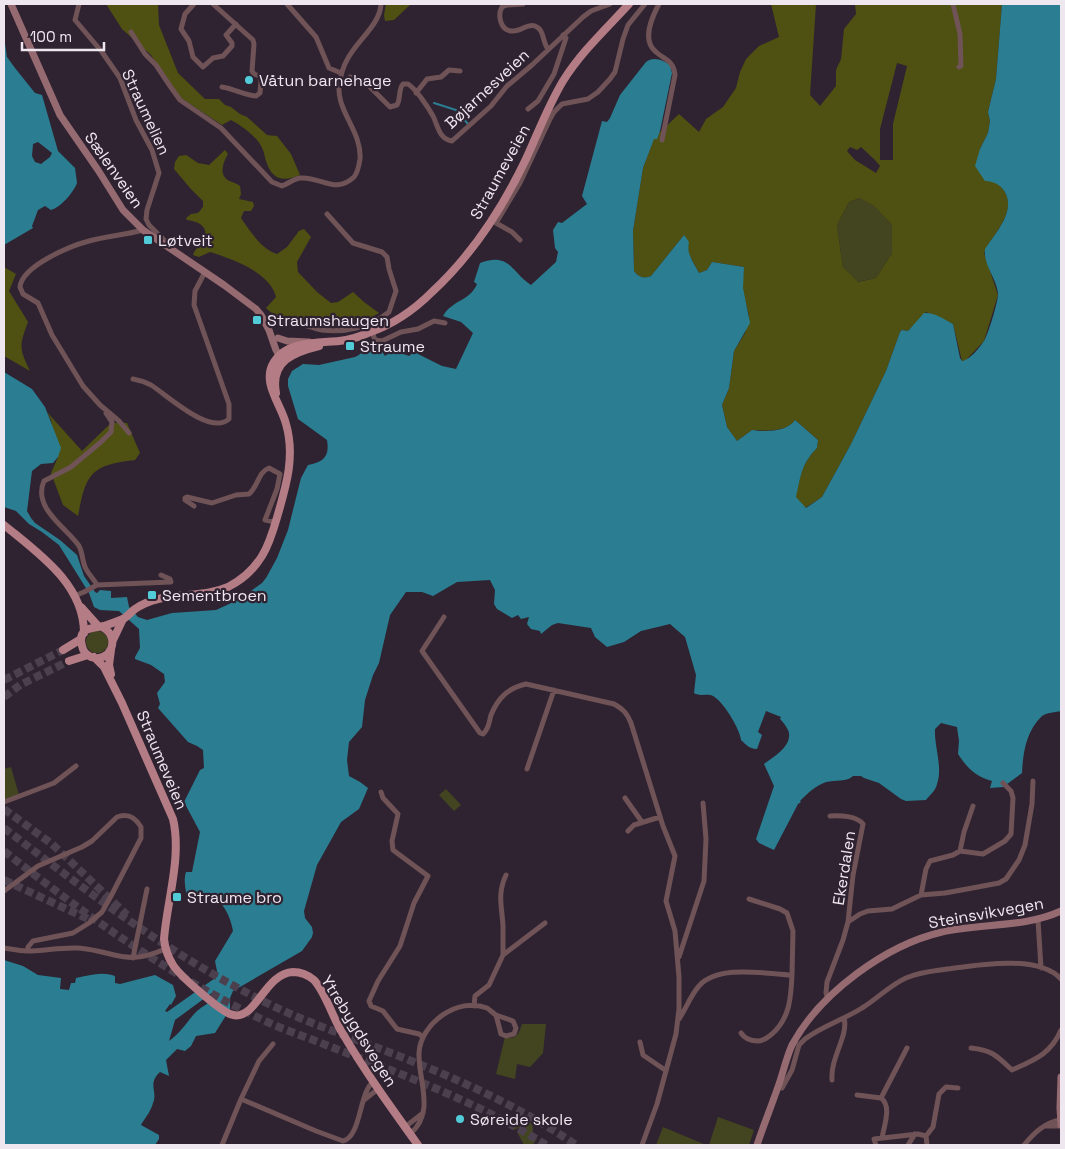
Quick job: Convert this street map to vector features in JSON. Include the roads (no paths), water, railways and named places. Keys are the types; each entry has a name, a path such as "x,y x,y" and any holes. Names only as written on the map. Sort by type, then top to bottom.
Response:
{"main road":[{"name":"Straumeveien","path":"284,355 372,332 403,316 449,275 475,244 507,195 563,81 576,62 629,4"},
{"name":"Straumeveien","path":"284,355 301,345 338,341"},
{"path":"63,650 90,628 123,619 142,605 158,599 214,592 238,581 252,569 262,556 276,522 289,475 288,432 275,389 276,375 284,355"},
{"path":"4,525 50,563 62,576 78,604 82,619 82,647 91,656"},
{"path":"78,604 100,626 110,633 113,640"},
{"path":"69,661 91,656 104,656 111,650 113,640 123,619"},
{"name":"Straumeveien","path":"111,650 109,665 114,688"},
{"name":"Straumeveien","path":"91,656 104,667 167,804 175,830 176,851 164,939 166,949 174,966 192,985 228,1014 241,1015"},
{"name":"Ytrebygdsvegen","path":"241,1015 253,1007 276,979 281,976 294,972 310,977 318,985 338,1026 373,1082 418,1145"}],"street":[{"name":"Sælenveien","path":"11,4 60,115 119,204 143,230 251,304 265,322 276,350 284,355"},
{"path":"75,20 79,4"},
{"path":"194,4 185,14 181,29 189,41 193,57 203,67 213,58 223,56 232,46 226,35 236,24"},
{"path":"213,4 254,42 252,71 260,77 260,90 254,96 234,89 222,88"},
{"path":"287,4 313,33 329,68 341,74"},
{"path":"131,32 145,54 156,65 183,102 221,128 269,179 279,186 286,185 295,179 303,178 337,186 346,183 356,174 359,166 360,146 351,122 339,99 341,74 352,51 376,20 381,4"},
{"path":"523,4 502,7 499,15 502,24 507,30 513,32 530,25 538,28 542,32 548,49"},
{"name":"Bøjarnesveien","path":"460,71 449,70 441,77 427,79 416,92 433,116 440,134 452,141 491,106 507,86 563,35 591,11 610,4"},
{"path":"520,240 512,232 496,223 520,183 550,119 562,104 588,99 598,92 610,79 615,72 628,26 645,4"},
{"path":"659,4 650,24 649,39 653,50 670,61 674,66 675,75 662,140"},
{"path":"953,4 960,34 961,66 959,67"},
{"name":"Straumelien","path":"71,13 120,78 136,120 152,150 158,173 146,219 149,225 168,244 168,247"},
{"path":"528,109 538,101 554,74 566,38 563,35"},
{"path":"350,77 366,84 390,108 399,101 400,89 403,84 408,84 416,92"},
{"path":"265,322 274,319 323,330 340,330 364,326 389,312 396,291 387,257 379,250 353,243 327,214"},
{"path":"92,588 79,546 50,515 45,504 42,489 44,481 71,466 102,442 111,432 112,422 100,405 80,383 52,335 38,303 23,294 20,290 20,283 36,265 75,245 143,230"},
{"path":"133,379 152,386 200,419 220,423 229,419 230,404 194,305 195,292 205,272"},
{"name":"Straumeveien","path":"372,332 375,340 381,341 401,332 418,329 434,321 445,323"},
{"name":"Sælenveien","path":"269,330 278,338 284,355"},
{"name":"Straumeveien","path":"278,338 287,341 312,343"},
{"path":"100,405 120,421 129,434"},
{"path":"194,506 185,500 187,497 212,503 236,495 246,495 255,489 263,472 267,468 271,468 280,474 276,494 265,520 276,522"},
{"path":"74,596 92,588 172,582 162,574"},
{"path":"444,617 422,651 483,734 487,731 491,716 499,699 507,691 516,686 526,684 614,704 628,715 660,817 675,856 666,901 674,931 678,960 679,999 677,1022 657,1104 642,1145"},
{"path":"528,769 554,690"},
{"path":"4,802 54,783 76,766"},
{"name":"Ekerdalen","path":"848,922 864,912 892,909 920,895 945,894 968,890 995,884 1006,878 1016,865 1025,845 1032,804 1033,781"},
{"path":"960,851 983,854 1005,841 1011,834 1013,798 1011,791 1002,783"},
{"path":"381,792 383,798 398,814 392,841 393,850 428,876 414,903 400,946 378,981 369,1004 383,1011 397,1029 419,1034 423,1037"},
{"path":"625,798 642,822"},
{"path":"678,960 704,881 706,838 703,803"},
{"path":"920,895 930,860 953,856 960,851 973,806"},
{"path":"4,891 38,866 82,848 122,815 133,817 141,827 141,838 102,912 73,933 33,941 30,943 28,951"},
{"name":"Ekerdalen","path":"828,998 826,992 827,982 848,922 854,875 864,824 860,820 842,816 830,816"},
{"path":"628,831 632,826 660,817"},
{"path":"474,1006 475,996 489,985 503,955 500,895 501,886 506,875"},
{"path":"133,958 147,889"},
{"path":"741,1033 746,1038 761,1041 781,1025 789,1007 792,975 793,931 787,913 749,899"},
{"name":"Steinsvikvegen","path":"757,1145 792,1046 828,998 868,965 897,947 922,938 952,930 1038,920 1061,912"},
{"path":"1038,920 1041,968"},
{"path":"503,955 545,923"},
{"path":"4,948 28,951 51,948 79,948 123,958 150,956 166,949"},
{"path":"778,1087 782,1088 788,1079 802,1042 815,1032 870,1003 897,983 919,974 996,963 1020,964 1041,968 1056,974 1061,979"},
{"path":"677,1022 698,987 713,976 732,972 792,975"},
{"path":"407,1130 423,1113 424,1097 419,1053 423,1037 429,1028 444,1014 453,1009 474,1006 486,1008 496,1015 510,1019 515,1023 516,1031 512,1035 506,1036 501,1034 496,1015"},
{"path":"832,1080 833,1062 845,1026 844,1018"},
{"path":"971,1048 994,1053 1012,1070 1042,1055 1056,1042 1061,1030"},
{"path":"640,1042 643,1055 665,1070"},
{"path":"222,1145 259,1061 273,1044"},
{"path":"881,1098 907,1048"},
{"path":"1024,1145 1052,1121 1061,1123 1061,1077"},
{"path":"242,1099 343,1141 348,1140 352,1135 364,1100 365,1090 373,1082"},
{"path":"927,1145 926,1136 933,1127 938,1097 941,1091 946,1087 958,1088"},
{"path":"364,1100 378,1089"},
{"path":"857,1094 881,1098 887,1106 882,1138"},
{"path":"876,1145 874,1138 915,1134 926,1136"},
{"path":"908,1145 915,1134"}],"water":[{"path":"1002,4 1061,4 1061,711 1042,716 1032,728 1023,758 1022,773 1003,787 990,788 992,781 972,771 958,754 957,727 941,723 935,729 939,777 935,788 926,800 906,801 879,783 861,776 826,782 815,788 800,801 774,850 759,843 756,839 774,786 764,764 787,743 789,738 788,729 780,719 781,717 766,711 758,732 762,735 757,749 745,744 741,740 738,729 730,716 717,699 711,695 694,693 696,675 685,637 670,624 641,631 624,642 607,647 595,637 591,628 558,623 552,625 541,634 540,631 531,629 527,624 529,617 521,619 518,615 512,618 497,609 494,604 495,590 490,580 457,582 433,596 422,592 406,592 390,615 379,663 365,700 362,727 349,742 347,760 349,776 368,788 359,809 341,822 317,865 304,911 305,918 312,927 313,933 302,951 233,991 230,998 230,1009 215,1033 196,1036 191,1046 185,1051 177,1049 166,1060 169,1076 160,1072 156,1076 153,1084 153,1103 141,1125 159,1135 155,1145 4,1145 4,960 23,966 38,975 61,978 60,989 69,990 71,983 75,983 76,978 91,975 105,974 115,976 115,983 120,984 155,975 173,985 176,996 165,1011 167,1012 218,976 215,961 233,931 227,913 215,899 210,896 204,896 188,901 185,875 186,872 192,872 200,832 184,802 200,770 204,768 203,750 188,742 158,708 160,704 157,693 165,682 164,674 151,665 135,659 140,648 139,629 119,611 100,610 94,607 89,593 59,545 29,524 16,511 4,507 4,372 32,389 45,407 61,448 58,457 53,463 41,464 32,471 27,511 35,523 60,540 77,555 84,576 95,592 97,593 100,590 111,591 111,598 127,597 129,607 138,617 147,620 172,613 216,610 240,599 266,578 277,558 288,530 301,478 308,465 324,458 327,451 327,440 298,419 288,386 288,379 292,371 303,364 319,365 355,357 368,348 378,345 385,356 396,347 401,353 409,356 414,352 442,366 456,369 473,333 461,322 443,316 451,307 474,290 477,284 474,282 480,263 490,260 504,262 531,285 556,262 558,252 555,248 553,230 558,222 562,223 587,204 582,196 602,121 607,122 610,118 620,95 646,62 658,59 670,65 672,73 660,131 657,139 654,139 643,168 633,231 634,271 641,277 651,276 684,235 689,242 690,254 699,273 707,270 712,262 744,267 743,288 750,323 734,351 729,388 722,405 727,427 737,441 752,430 769,431 781,429 787,427 795,420 818,440 817,448 808,459 802,471 796,497 806,508 822,497 851,444 886,371 902,330 908,331 924,313 943,318 953,324 962,361 974,353 986,337 998,293 986,260 985,249 1000,228 1007,212 1008,204 1007,196 1002,188 994,183 985,181 975,166 980,149 988,133 990,121 988,112 996,79","holes":["213,992 216,995 212,1000 197,1011 169,1041 175,1020"]},
{"path":"4,37 7,57 35,93 42,95 58,151 75,168 77,183 63,203 51,210 45,206 38,210 33,228 4,245","holes":["38,142 52,153 41,164 35,162 32,156 33,144"]}],"waterway":[{"path":"434,103 456,110 468,124"}],"tunnel":[{"path":"4,680 63,650"},
{"path":"4,697 20,685 69,661"},
{"path":"4,809 52,844 127,915"},
{"path":"4,828 133,923 200,967 235,987 301,1018 487,1094 510,1105 576,1145"},
{"path":"4,851 127,942 225,1001 276,1026 411,1078 466,1102 546,1145"},
{"path":"4,880 88,919"}],"place":[{"name":"Våtun barnehage","path":"249,80"},
{"name":"Løtveit","path":"148,240"},
{"name":"Straumshaugen","path":"257,320"},
{"name":"Straume","path":"350,346"},
{"name":"Sementbroen","path":"152,595"},
{"name":"Straume bro","path":"177,897"},
{"name":"Søreide skole","path":"460,1119"}]}
